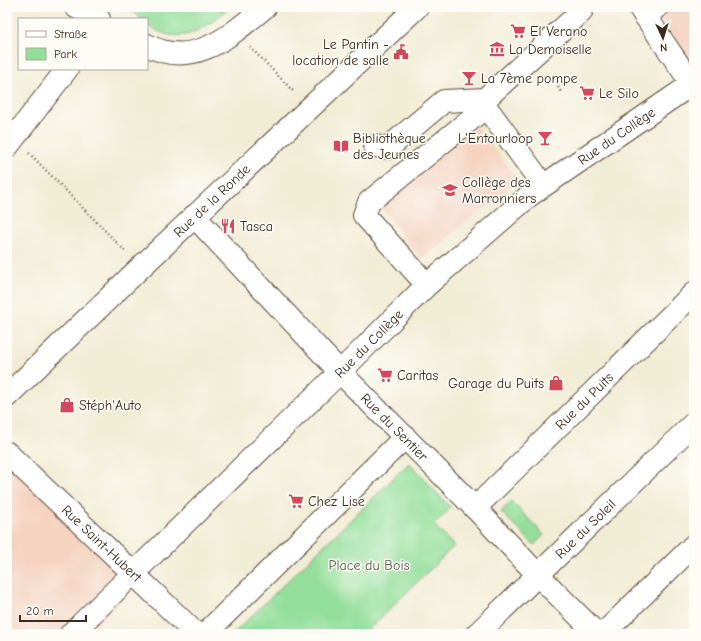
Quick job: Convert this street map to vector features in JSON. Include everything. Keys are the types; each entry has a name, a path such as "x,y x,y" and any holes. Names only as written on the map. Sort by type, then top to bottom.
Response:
{"street":[{"path":"76,7 97,18"},
{"path":"99,18 101,7"},
{"path":"148,45 171,52 194,52 206,49 237,31 265,7"},
{"name":"Rue de la Ronde","path":"7,396 194,216 417,7"},
{"path":"418,275 364,215 368,202 485,103 581,12 583,7"},
{"name":"Rue du Collège","path":"71,634 340,372 427,285 530,195 692,84 647,10"},
{"path":"11,143 66,70"},
{"path":"376,146 388,148 444,101 485,103"},
{"path":"485,103 535,174"},
{"name":"Rue du Sentier","path":"194,216 340,372 475,508 538,575 598,634"},
{"name":"Rue du Puits","path":"475,508 694,293"},
{"name":"Rue du Soleil","path":"477,634 694,423"},
{"path":"205,634 405,437"},
{"name":"Rue Saint-Hubert","path":"7,453 196,634"},
{"path":"603,634 694,545"}],"path":[{"path":"246,44 296,94"},
{"path":"558,87 561,92"},
{"path":"11,143 141,267"}],"shaded area":[{"path":"652,7 694,7 694,68 680,47"},
{"name":"Collège des Marronniers","path":"476,126 519,180 421,259 378,204"},
{"path":"7,462 137,586 87,634 7,634"}],"green space":[{"path":"133,7 231,7 202,28 192,33 182,35 171,35 160,32 148,26 148,18 139,18 134,12"},
{"name":"Place du Bois","path":"409,463 451,508 434,525 454,546 364,634 236,634 235,632"},
{"path":"511,501 544,535 534,545 501,512"}],"place":[{"name":"El Verano","path":"518,31"},
{"name":"La Demoiselle","path":"497,49"},
{"name":"Le Pantin - location de salle","path":"401,52"},
{"name":"La 7ème pompe","path":"469,78"},
{"name":"Le Silo","path":"587,93"},
{"name":"L'Entourloop","path":"545,138"},
{"name":"Bibliothèque des Jeunes","path":"341,146"},
{"name":"Collège des Marronniers","path":"450,190"},
{"name":"Tasca","path":"228,226"},
{"name":"Caritas","path":"385,375"},
{"name":"Garage du Puits","path":"556,383"},
{"name":"Stéph'Auto","path":"67,405"},
{"name":"Chez Lise","path":"296,501"}]}
